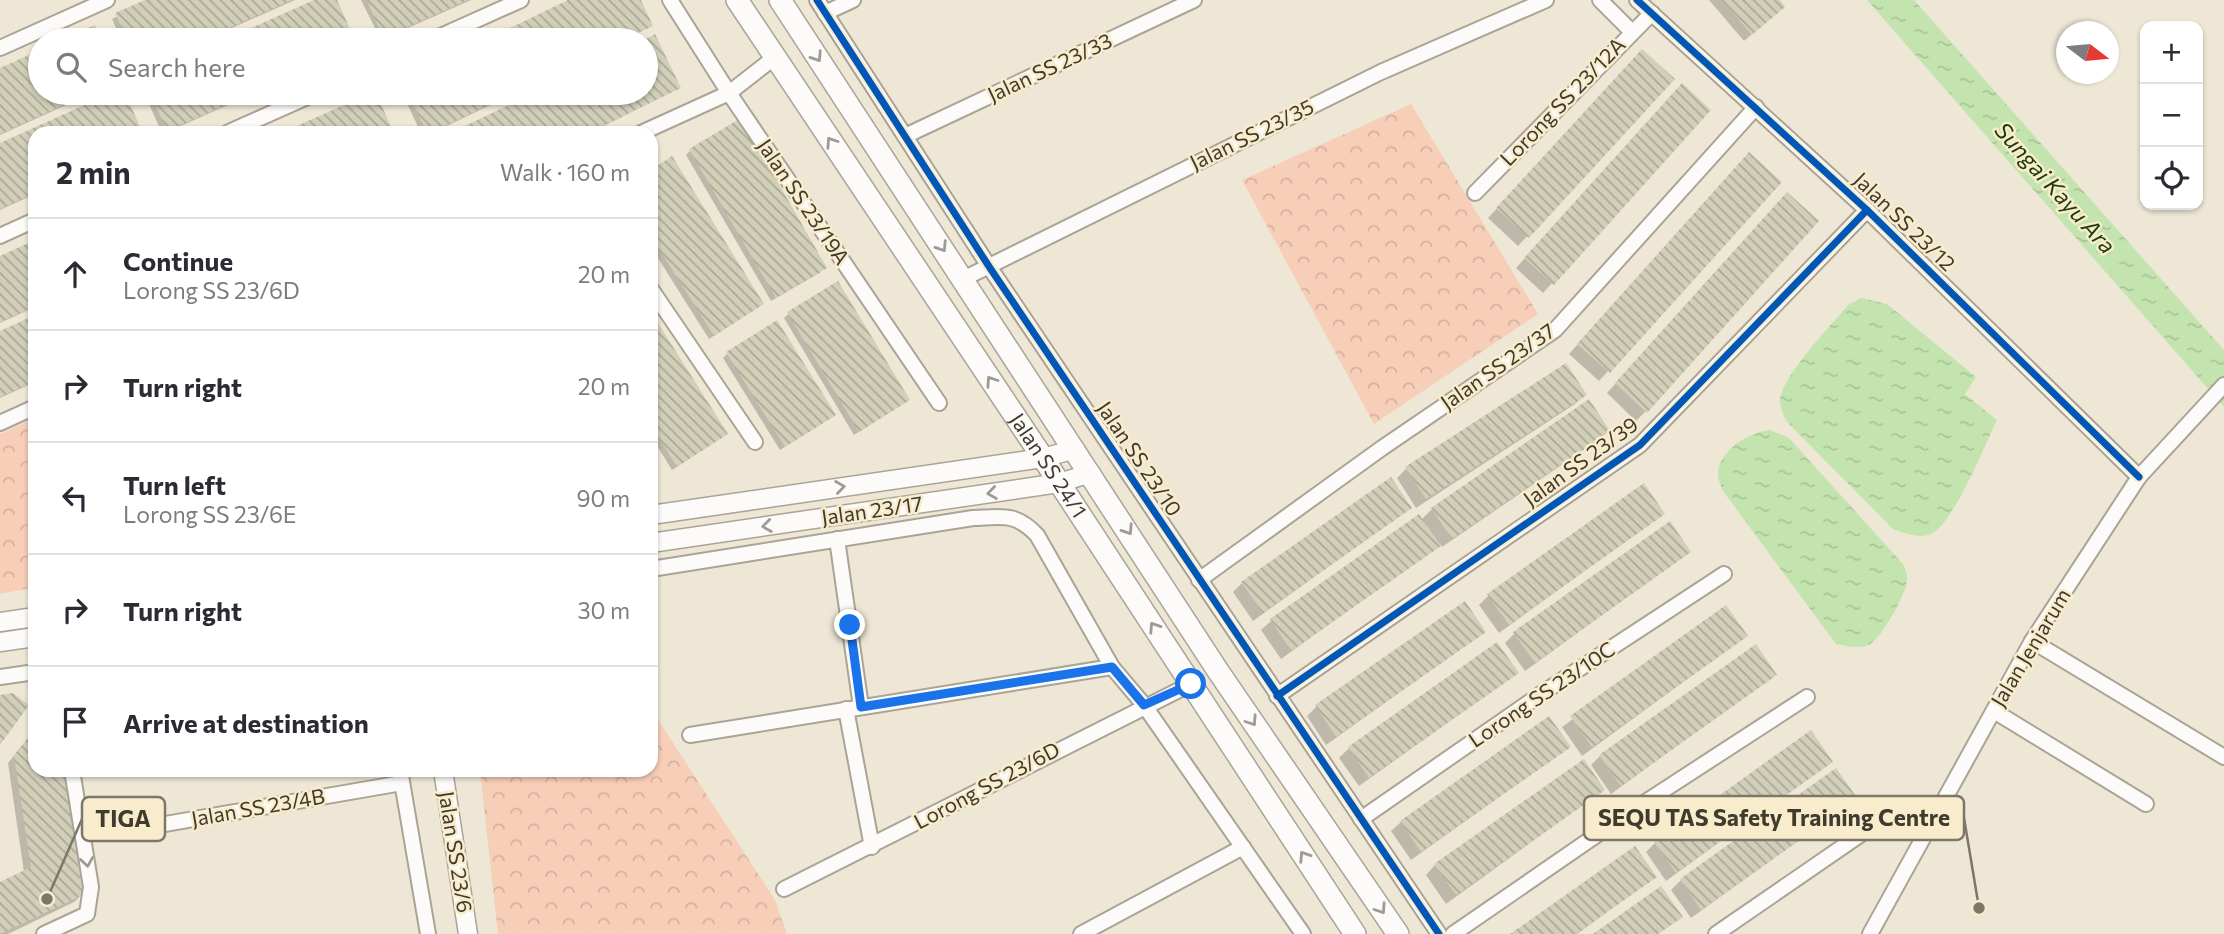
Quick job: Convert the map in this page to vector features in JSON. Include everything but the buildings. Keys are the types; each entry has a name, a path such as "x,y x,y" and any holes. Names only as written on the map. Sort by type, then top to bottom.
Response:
{"main road":[{"name":"Jalan SS 24/1","path":"737,0 1043,458 1355,934"},
{"name":"Jalan SS 24/1","path":"780,0 1218,671 1398,934"}],"street":[{"path":"45,28 107,0"},
{"path":"459,28 522,0"},
{"name":"Jalan SS 23/19A","path":"670,0 729,93 939,403"},
{"name":"Jalan SS 23/10","path":"817,0 990,268 1439,934"},
{"path":"825,13 853,0"},
{"name":"Jalan SS 23/33","path":"905,136 1194,0"},
{"name":"Jalan SS 23/35","path":"963,279 990,268 1212,153 1357,84 1546,0"},
{"path":"1600,0 1632,32"},
{"name":"Jalan SS 23/12","path":"1637,0 1867,210 2138,477"},
{"name":"Lorong SS 23/12A","path":"1475,193 1652,13"},
{"path":"0,48 28,35"},
{"path":"656,126 729,93 775,57"},
{"path":"243,126 289,105"},
{"name":"Jalan SS 23/37","path":"1199,580 1382,448 1555,330 1756,107"},
{"name":"Jalan SS 23/39","path":"1277,696 1640,445 1867,210"},
{"path":"0,236 28,223"},
{"path":"658,299 755,442"},
{"name":"Jalan Jenjarum","path":"1870,934 2032,641 2138,477 2224,385"},
{"path":"0,423 28,410"},
{"name":"Jalan 23/17","path":"658,514 1043,458 1075,449"},
{"name":"Jalan 23/17","path":"658,542 1059,483 1091,473"},
{"path":"658,568 973,519 1012,516 1026,523 1037,535 1112,667 1144,705 1303,934"},
{"path":"837,539 854,708 872,847"},
{"name":"Lorong SS 23/10C","path":"1361,819 1544,692 1724,574"},
{"path":"0,622 28,618"},
{"path":"0,642 28,638"},
{"path":"2032,641 2224,757"},
{"path":"690,735 1112,667"},
{"path":"0,677 28,673"},
{"name":"Lorong SS 23/6D","path":"783,889 872,847 1144,705 1191,684"},
{"path":"1453,934 1616,821 1807,697"},
{"path":"1994,711 2146,804"},
{"path":"44,934 87,914 91,887 73,777"},
{"name":"Jalan SS 23/4B","path":"113,834 396,777"},
{"path":"401,777 428,934"},
{"name":"Jalan SS 23/6","path":"444,777 468,934"},
{"path":"1716,934 1883,819"},
{"path":"1081,934 1243,847"}],"green space":[{"path":"1411,104 1538,314 1374,424 1242,180"},
{"path":"28,421 28,588 0,594 0,434"},
{"path":"658,720 775,900 787,934 498,934 481,777 658,777"}],"water":[{"name":"Sungai Kayu Ara","path":"1867,0 1914,0 2224,350 2224,407"},
{"path":"1861,298 1887,304 1976,377 1965,394 1997,420 1949,516 1940,528 1931,534 1912,535 1893,529 1787,422 1781,409 1783,390 1798,365 1848,305"},
{"path":"1770,430 1789,438 1904,566 1907,578 1903,595 1886,625 1869,645 1857,647 1836,644 1723,491 1718,475 1719,466 1729,450 1753,434"}],"cycle path":[{"path":"817,0 990,268 1439,934"},
{"path":"1637,0 1867,210 2139,477"},
{"path":"1277,696 1640,445 1867,210"}],"place":[{"name":"TIGA","path":"47,899"},
{"name":"SEQU TAS Safety Training Centre","path":"1979,908"}],"route":[{"path":"850,625 861,707 1112,667 1144,705 1191,684"}]}
